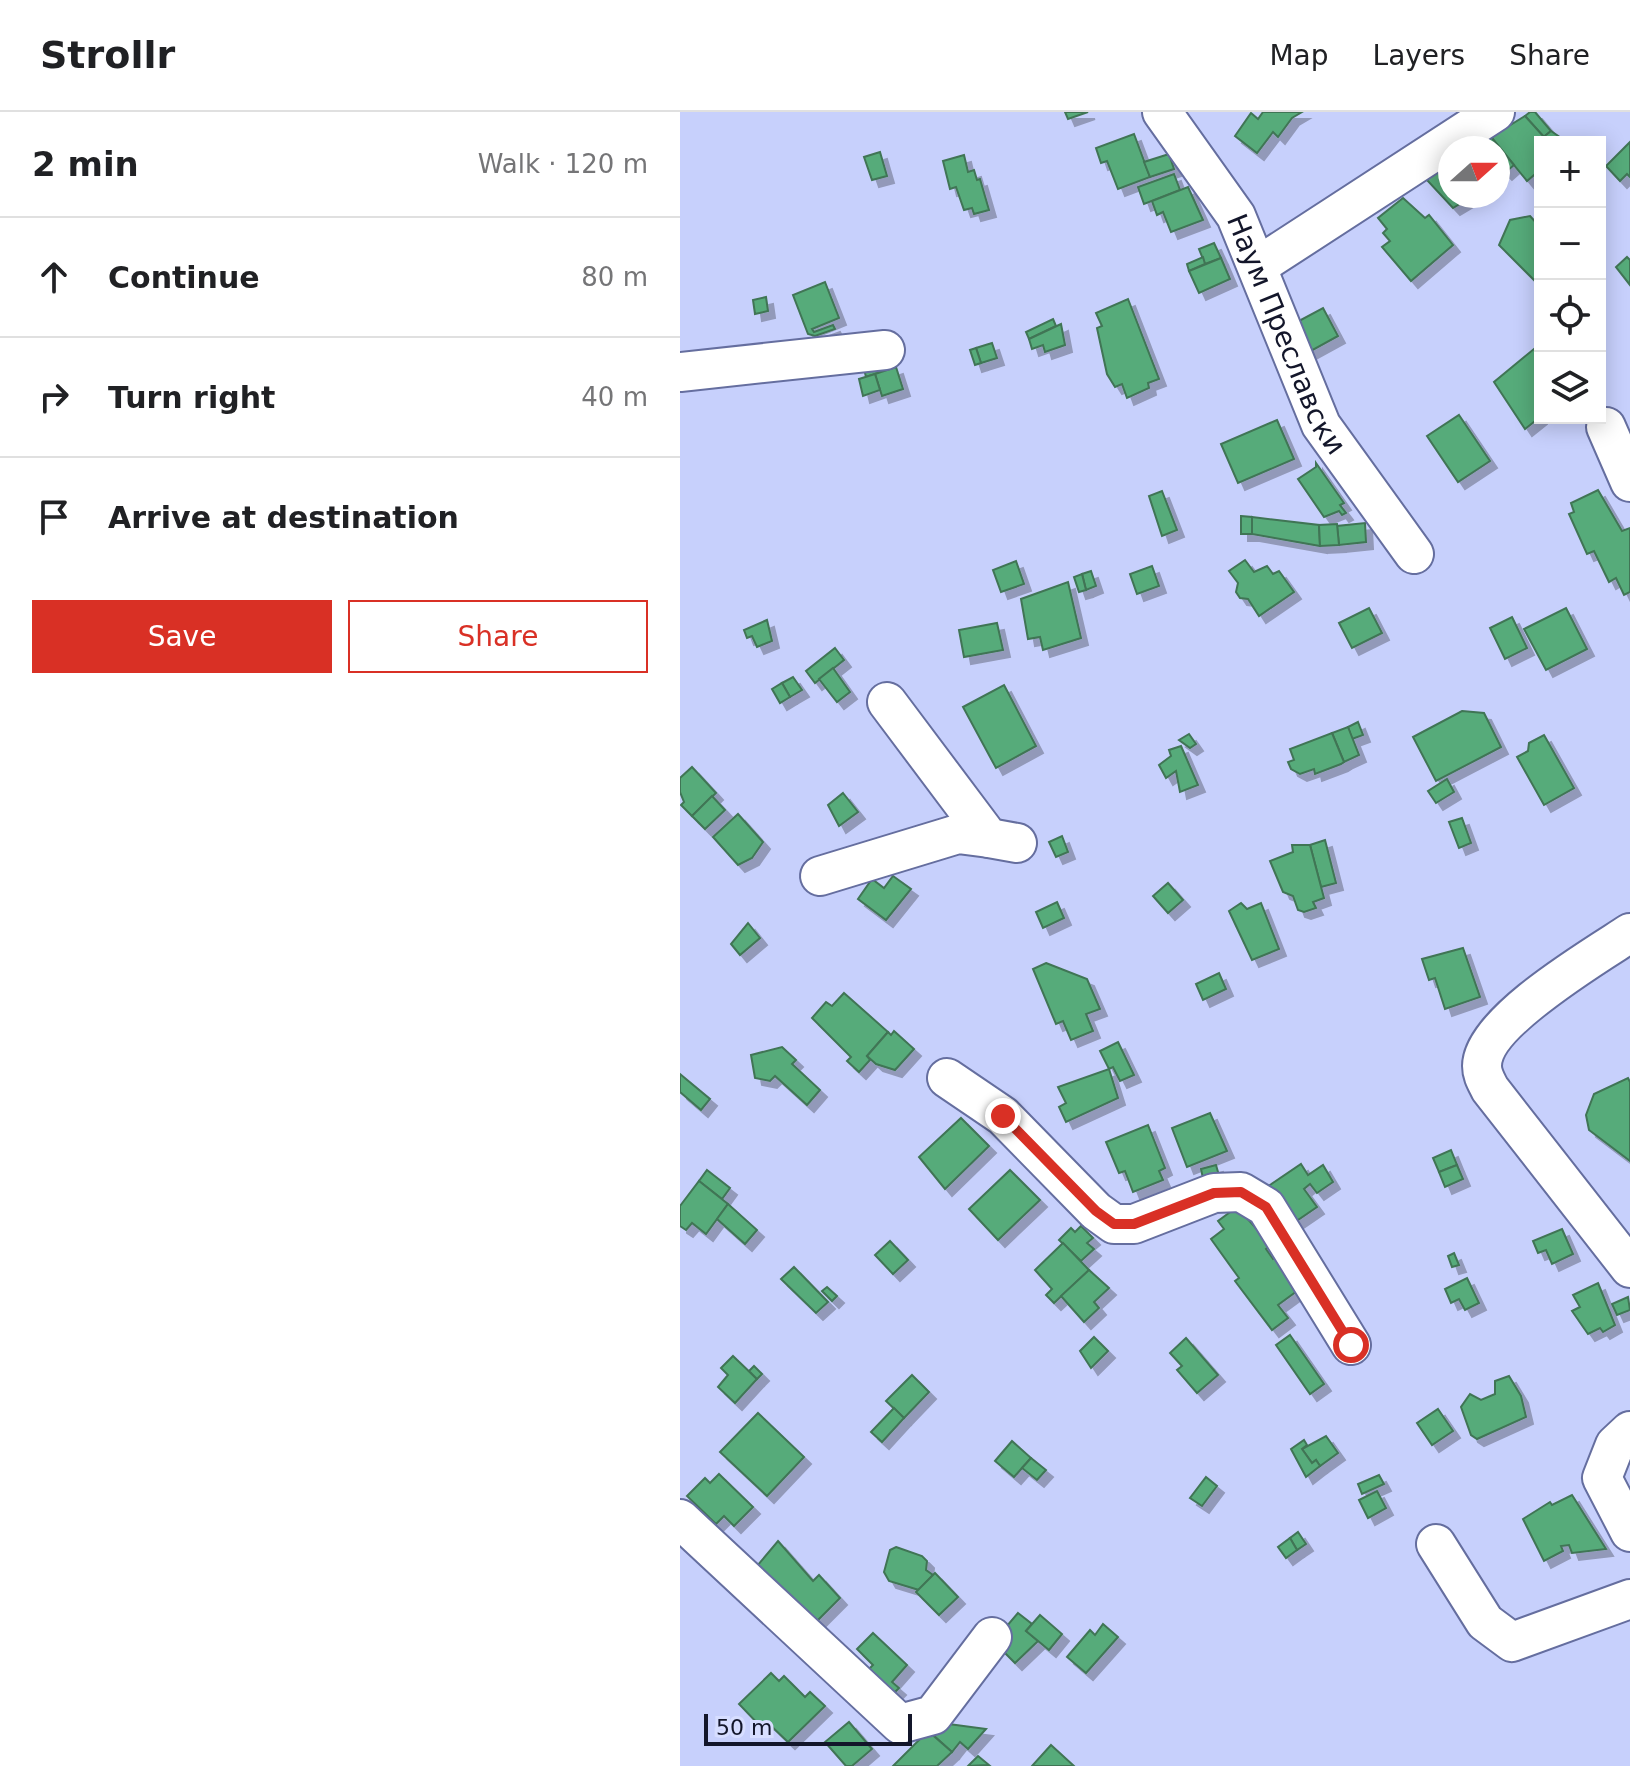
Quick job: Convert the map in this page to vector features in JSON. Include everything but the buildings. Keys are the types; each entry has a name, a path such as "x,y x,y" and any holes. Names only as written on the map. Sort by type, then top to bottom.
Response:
{"street":[{"name":"Наум Преславски","path":"1162,112 1236,216 1321,425 1414,554"},
{"path":"1258,266 1495,112"},
{"path":"680,372 885,350"},
{"path":"1606,427 1630,482"},
{"path":"820,876 958,834 1003,841 887,702"},
{"path":"1630,933 1530,999 1493,1041 1482,1064 1490,1089 1630,1268"},
{"path":"947,1078 1003,1116 1096,1211 1114,1224 1134,1224 1214,1193 1241,1192 1266,1207 1351,1345"},
{"path":"1630,1431 1615,1445 1602,1478 1630,1532"},
{"path":"680,1519 900,1724 933,1715 992,1637"},
{"path":"1436,1544 1485,1622 1512,1642 1630,1599"}],"route":[{"path":"1003,1116 1096,1211 1114,1224 1134,1224 1214,1193 1241,1192 1266,1207 1351,1345"}]}
